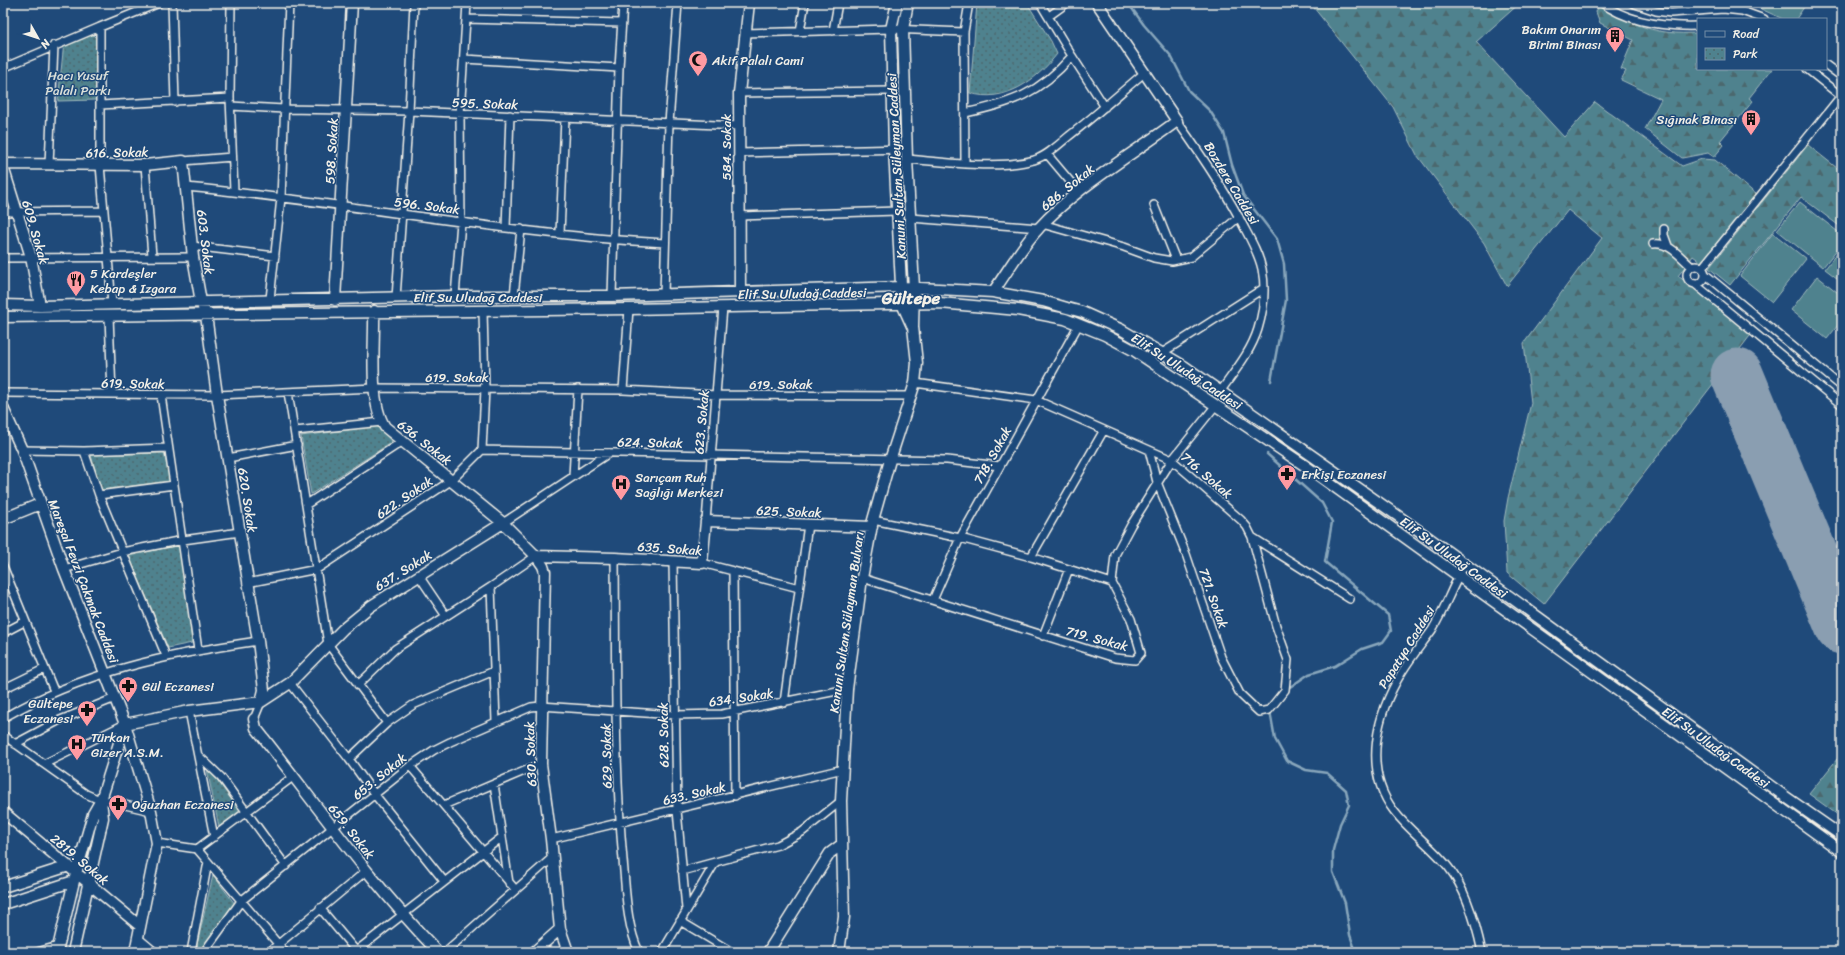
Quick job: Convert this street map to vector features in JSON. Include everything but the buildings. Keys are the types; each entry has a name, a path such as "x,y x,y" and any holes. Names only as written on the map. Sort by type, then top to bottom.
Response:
{"main road":[{"name":"598. Sokak","path":"335,300 342,206 352,3"},
{"name":"584. Sokak","path":"740,292 739,93 750,3"},
{"path":"897,3 891,29 897,212 902,304 913,327"},
{"name":"Kanuni Sultan Süleyman Caddesi","path":"908,3 902,29 915,304 913,327"},
{"name":"Bozdere Caddesi","path":"1097,3 1177,121"},
{"name":"686. Sokak","path":"993,292 1040,226 1079,192 1177,121"},
{"name":"616. Sokak","path":"3,165 145,165 183,161"},
{"name":"603. Sokak","path":"183,161 193,257 201,302"},
{"name":"609. Sokak","path":"3,165 31,257 40,306"},
{"name":"Elif Su Uludağ Caddesi","path":"3,305 40,306 455,296 612,296 902,287 993,292 1043,301 1082,312 1122,330 1162,353 1336,471 1783,795 1842,836"},
{"name":"620. Sokak","path":"201,302 206,315 217,395 247,583 258,641 264,690 261,702"},
{"name":"Elif Su Uludağ Caddesi","path":"3,317 206,315 374,311 629,309 940,303 1039,313 1079,324 1135,351 1307,467 1842,852"},
{"name":"636. Sokak","path":"374,311 374,388 376,404 382,422 388,430 452,480 503,523 536,556"},
{"name":"Kanuni Sultan Sülayman Bulvarı","path":"839,952 844,917 841,801 847,689 862,578 873,524 890,460 915,383 918,363 913,327"},
{"name":"Mareşal Fevzi Çakmak Caddesi","path":"3,408 22,450 64,569 125,724 151,811 156,843 135,952"},
{"path":"3,519 40,504"},
{"name":"625. Sokak","path":"706,521 873,524"},
{"name":"623. Sokak","path":"702,563 706,521"},
{"name":"637. Sokak","path":"261,702 290,683 354,618 370,606 503,523"},
{"name":"635. Sokak","path":"536,556 615,558 702,563"},
{"name":"630. Sokak","path":"536,556 545,572 541,706 541,764 551,839 560,929 568,952"},
{"path":"58,949 73,873 94,814 101,800 125,724 189,711 261,702"},
{"name":"659. Sokak","path":"254,719 256,728 366,871 402,915 438,952"},
{"path":"73,952 104,818 101,800"},
{"name":"2819. Sokak","path":"3,812 73,873 88,883 140,926"},
{"path":"768,952 830,853 841,845"},
{"path":"3,887 73,873"},
{"path":"3,904 73,873"},
{"path":"534,952 560,929"}],"street":[{"path":"3,68 159,3"},
{"path":"172,3 175,102"},
{"path":"231,3 230,98 234,191"},
{"path":"270,300 281,198 289,3"},
{"path":"396,298 403,215 414,3"},
{"path":"455,296 461,222 460,114 467,3"},
{"path":"612,296 615,240 617,121 623,3"},
{"path":"664,294 669,123 678,3"},
{"path":"800,31 805,3"},
{"path":"833,31 838,3"},
{"path":"965,163 964,32 969,3"},
{"path":"1040,3 1105,107"},
{"path":"1049,16 1067,3"},
{"path":"1602,3 1611,9 1635,19 1658,24 1697,26"},
{"path":"1632,3 1656,11 1671,13 1723,9 1742,11 1761,18"},
{"path":"1688,26 1690,11"},
{"path":"466,19 622,23"},
{"path":"100,27 100,165 112,304"},
{"path":"746,33 891,29 964,32"},
{"path":"49,165 54,46"},
{"path":"964,113 998,106 1027,94 1044,83 1072,56"},
{"path":"464,59 619,68"},
{"path":"1827,66 1842,78"},
{"path":"1695,284 1702,281 1703,271 1841,97 1808,70"},
{"path":"739,153 894,149 907,154 965,163 1016,164 1036,159 1047,154 1144,73"},
{"path":"739,93 892,91"},
{"path":"100,104 175,102 230,98"},
{"name":"595. Sokak","path":"231,106 284,109 409,111 739,126"},
{"path":"506,228 510,115"},
{"path":"560,233 565,118"},
{"name":"Bozdere Caddesi","path":"1177,121 1203,157 1239,217 1254,246 1261,268 1264,288 1262,311 1257,330 1248,352 1220,392"},
{"path":"1047,154 1079,192"},
{"name":"616. Sokak","path":"183,161 232,157"},
{"path":"145,165 152,256"},
{"name":"596. Sokak","path":"186,187 234,191 506,228 615,240 665,243"},
{"path":"1154,205 1176,260"},
{"path":"3,212 104,211"},
{"path":"740,216 897,212"},
{"path":"911,218 1040,226 1124,247 1154,258 1176,260 1191,256 1239,217"},
{"path":"514,296 521,229"},
{"path":"1664,229 1664,235 1668,246"},
{"path":"1653,244 1663,244 1668,246 1692,267 1696,266 1703,271 1840,385 1828,393"},
{"path":"192,246 275,256"},
{"path":"3,258 152,256 193,257"},
{"path":"1692,267 1687,276 1690,281 1842,404"},
{"path":"1162,353 1264,288"},
{"name":"623. Sokak","path":"706,521 723,307"},
{"path":"623,390 629,309"},
{"path":"482,450 485,389 483,311"},
{"path":"109,316 112,394"},
{"name":"718. Sokak","path":"933,600 960,538 1079,324"},
{"path":"1771,346 1780,335"},
{"name":"716. Sokak","path":"915,383 1036,400 1172,460 1241,520 1248,528 1252,537 1276,626 1288,660 1285,690"},
{"name":"619. Sokak","path":"3,393 217,395 374,388 623,390 716,395 911,396"},
{"path":"573,476 578,390"},
{"path":"288,392 307,504 328,644 387,723"},
{"path":"161,395 198,650"},
{"path":"873,524 960,538 1031,557 1112,583 1115,554 1131,525 1172,460 1216,405"},
{"path":"295,431 382,422"},
{"path":"1031,557 1104,430"},
{"path":"307,504 403,441"},
{"path":"228,458 297,445"},
{"path":"22,450 84,451 168,448"},
{"name":"624. Sokak","path":"482,450 890,460 947,460 1000,466"},
{"name":"622. Sokak","path":"247,583 317,569 452,480 482,450"},
{"name":"721. Sokak","path":"1149,450 1158,482 1186,554 1221,657 1240,694 1259,712 1269,710 1285,690"},
{"path":"84,451 122,552 166,656"},
{"name":"637. Sokak","path":"503,523 609,453"},
{"path":"99,494 174,485"},
{"path":"784,703 808,524"},
{"path":"64,569 122,552 183,540 240,532"},
{"path":"1252,537 1350,599"},
{"path":"358,685 395,650 491,588 536,556"},
{"name":"629. Sokak","path":"615,558 620,822 627,905 639,952"},
{"name":"628. Sokak","path":"673,561 674,715 677,810 686,909"},
{"name":"635. Sokak","path":"702,563 799,588"},
{"name":"Papatya Caddesi","path":"1465,565 1458,576 1439,618 1402,672 1389,696 1381,717 1377,734 1377,765 1379,780 1394,810 1445,864 1457,880 1479,936 1482,952"},
{"path":"3,566 5,576 54,692"},
{"path":"1043,636 1068,569"},
{"path":"733,570 735,796"},
{"path":"419,576 446,616"},
{"name":"719. Sokak","path":"862,578 1115,658 1134,660 1141,653 1131,619 1112,583"},
{"path":"491,588 496,722"},
{"path":"3,633 24,622"},
{"path":"3,718 54,692 106,673 166,656 258,641"},
{"path":"3,689 44,669"},
{"path":"349,759 387,723 420,702 494,671"},
{"path":"290,683 349,759 374,795 444,881"},
{"name":"634. Sokak","path":"541,706 674,715 734,713 847,689"},
{"path":"15,744 58,721 115,698"},
{"path":"254,719 261,702"},
{"name":"653. Sokak","path":"204,952 241,901 410,766 434,750 520,711 541,706"},
{"path":"189,711 214,837"},
{"path":"44,764 125,724"},
{"path":"3,735 78,789 95,798 151,811"},
{"path":"198,755 221,777 286,866"},
{"path":"444,805 541,764"},
{"path":"410,766 515,890"},
{"name":"633. Sokak","path":"551,839 843,769"},
{"path":"197,849 247,813 294,776"},
{"path":"494,784 509,883"},
{"path":"682,871 778,845 802,832 841,801"},
{"path":"320,908 356,952 482,851 502,837"},
{"path":"156,843 197,849 285,952"},
{"path":"445,952 552,857"},
{"path":"191,952 208,862"},
{"path":"662,952 714,863"},
{"path":"269,952 366,871"},
{"path":"680,921 732,952"},
{"path":"137,937 155,952"},
{"path":"37,952 58,949"}],"green space":[{"path":"977,3 1027,3 1051,41 1057,54 1040,73 1019,87 995,95 983,96 970,93"},
{"path":"1310,3 1520,3 1476,42 1564,137 1595,102 1682,166 1702,159 1715,160 1757,195 1701,262 1693,256 1678,276 1753,332 1544,604 1507,573 1504,521 1508,498 1531,403 1524,343 1602,238 1568,210 1507,286 1484,243 1417,155 1393,107"},
{"path":"1736,3 1806,3 1797,18 1781,18 1752,5"},
{"path":"1599,5 1624,19 1646,28 1657,31 1697,33 1697,70 1771,70 1749,98 1753,101 1720,141 1724,145 1714,157 1708,153 1682,158 1645,129 1661,99 1621,80 1626,71 1621,69 1633,40 1600,23 1596,12"},
{"name":"Hacı Yusuf Palalı Parkı","path":"92,34 96,38 96,100 58,101 64,42"},
{"path":"1808,145 1842,172 1842,228 1801,197 1730,285 1709,268"},
{"path":"1800,202 1842,235 1842,243 1823,267 1777,230"},
{"path":"1773,233 1806,259 1772,302 1740,276"},
{"path":"1842,246 1842,282 1825,269"},
{"path":"1817,276 1842,296 1842,320 1827,339 1791,310"},
{"path":"378,426 392,442 311,494 301,436"},
{"path":"164,453 170,481 101,490 91,455"},
{"path":"182,544 192,643 168,648 129,556"},
{"path":"1842,753 1842,818 1809,794"},
{"path":"207,769 218,781 240,812 219,827"},
{"path":"213,875 235,904 201,951 197,945"}],"waterway":[{"path":"1128,3 1144,25 1171,56 1189,91 1210,111 1224,133 1232,165 1243,195 1277,239 1284,264 1286,300 1271,381"},
{"path":"1267,454 1322,503 1332,522 1325,562 1388,615 1391,631 1383,642 1362,649 1335,666 1309,674 1287,689"},
{"path":"1270,711 1275,739 1287,761 1306,770 1327,773 1346,790 1349,805 1340,824 1333,850 1333,872 1345,903 1350,935 1356,952"}],"runway":[{"path":"1737,375 1842,628"}],"place":[{"name":"Bakım Onarım Birimi Binası","path":"1615,53"},
{"name":"Akif Palalı Cami","path":"698,77"},
{"name":"Sığınak Binası","path":"1751,136"},
{"name":"5 Kardeşler Kebap & Izgara","path":"76,297"},
{"name":"Erkişi Eczanesi","path":"1287,491"},
{"name":"Sarıçam Ruh Sağlığı Merkezi","path":"621,501"},
{"name":"Gül Eczanesi","path":"128,703"},
{"name":"Gültepe Eczanesi","path":"87,727"},
{"name":"Türkan Gizer A.S.M.","path":"77,761"},
{"name":"Oğuzhan Eczanesi","path":"118,821"}],"district":[{"name":"Gültepe","path":"911,298"}]}
